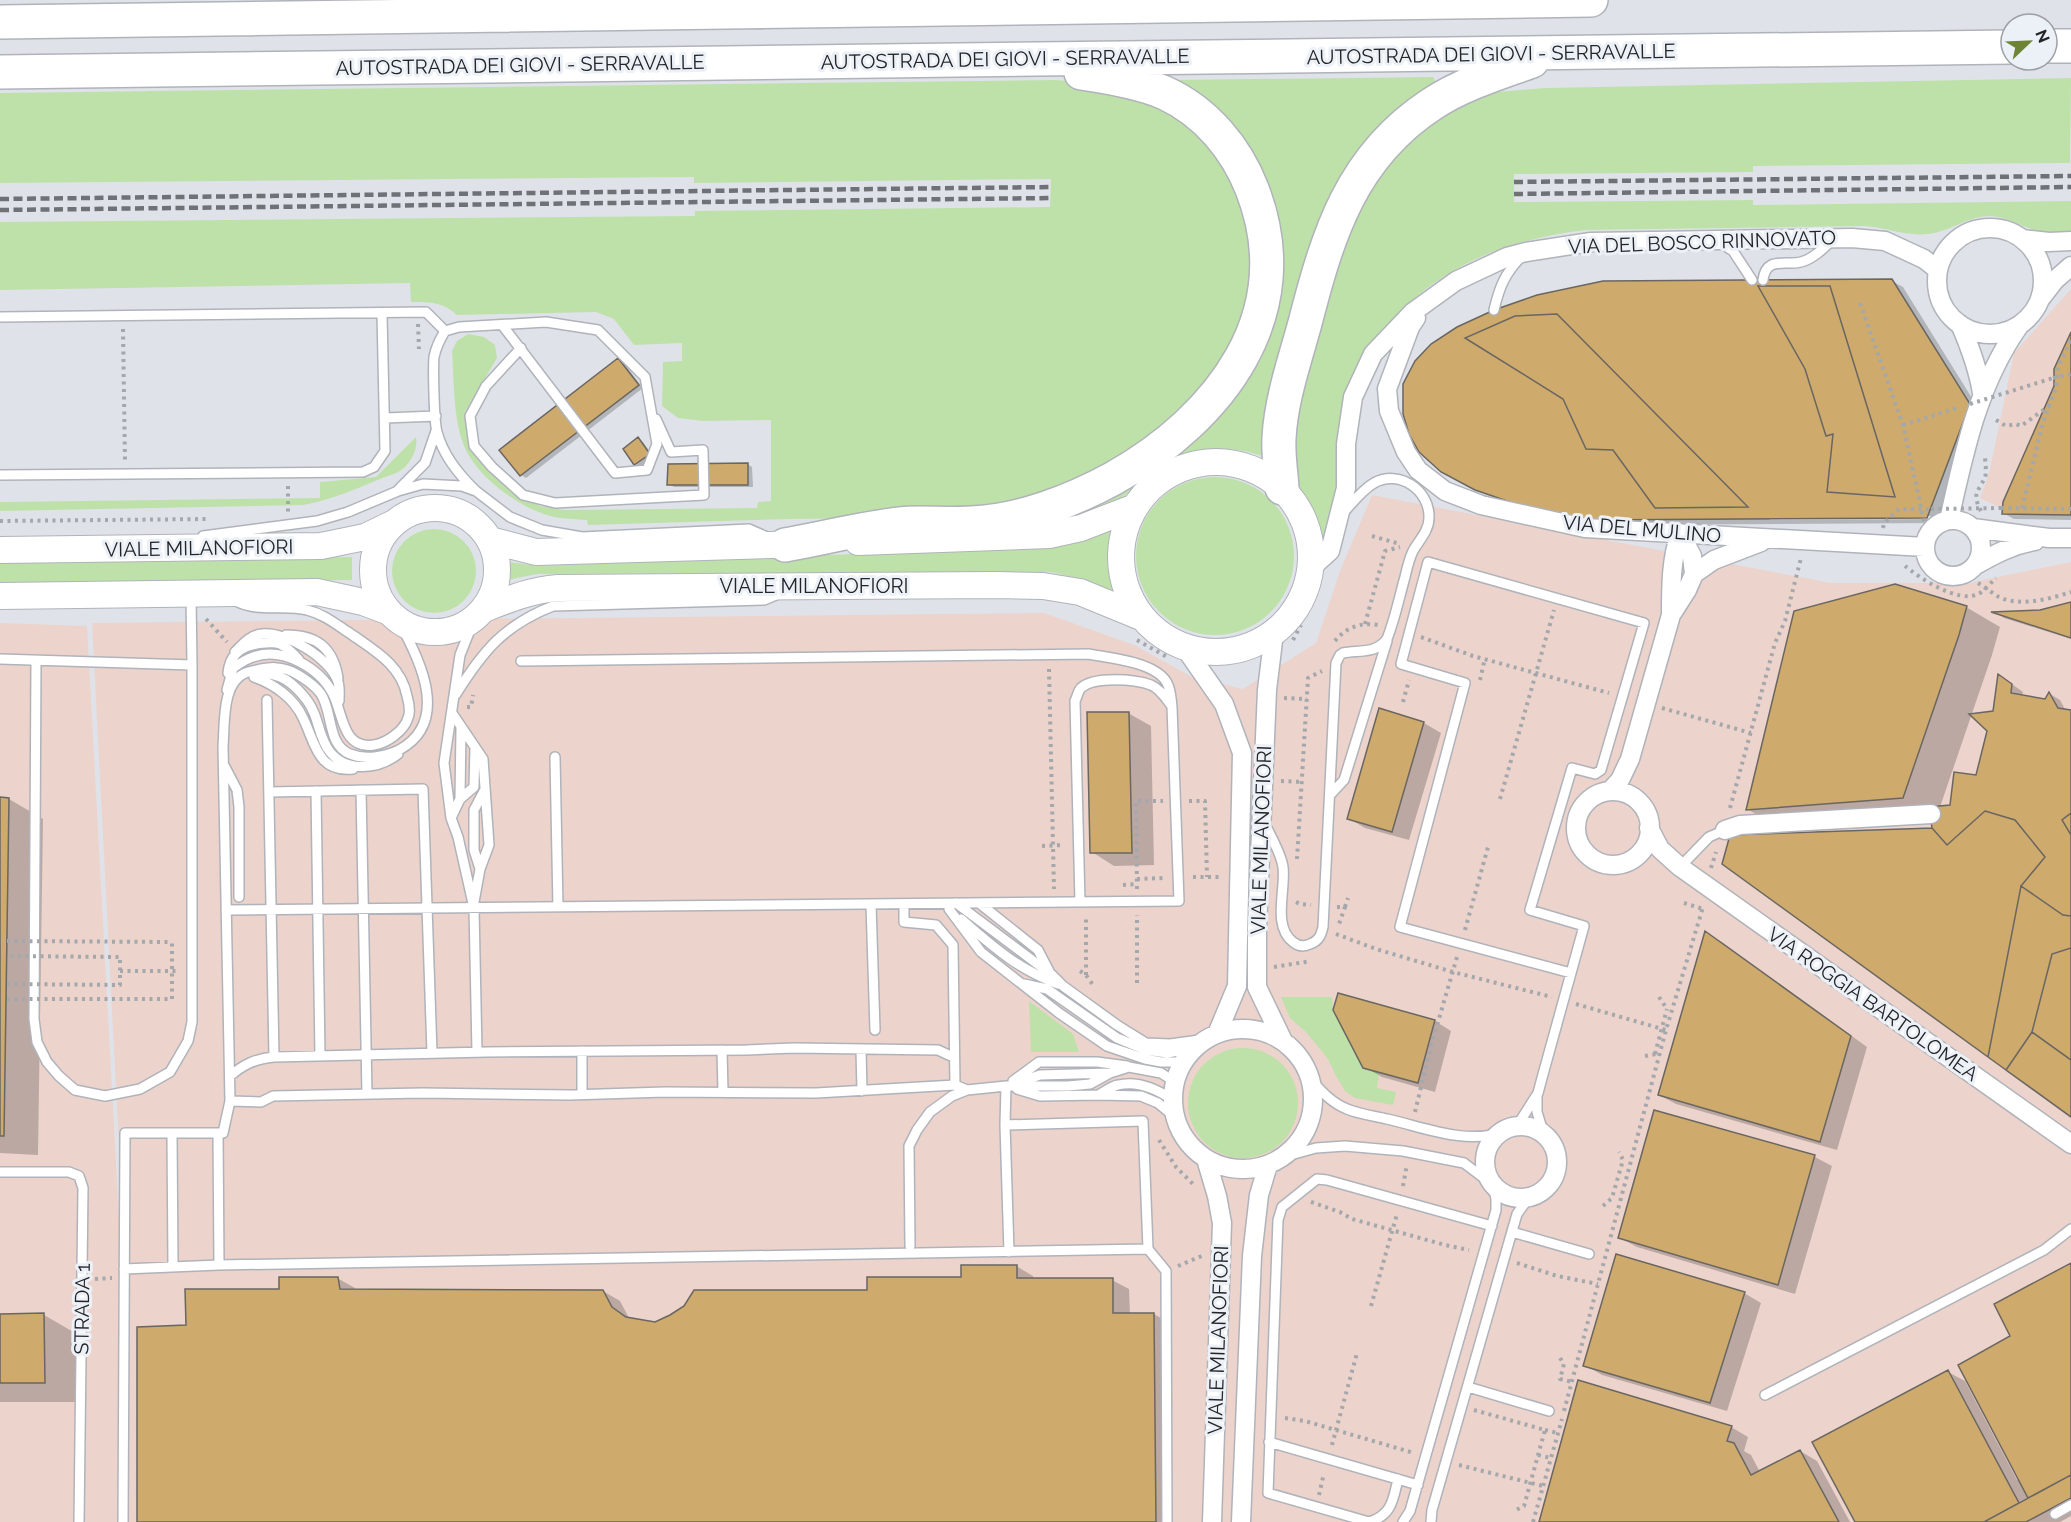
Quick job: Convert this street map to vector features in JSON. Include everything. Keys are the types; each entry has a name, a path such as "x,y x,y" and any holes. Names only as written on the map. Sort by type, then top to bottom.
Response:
{"highway":[{"path":"605,14 677,10 761,0"},
{"path":"0,22 1592,0"},
{"name":"AUTOSTRADA DEI GIOVI - SERRAVALLE","path":"0,72 1999,47"},
{"path":"1282,488 1279,439 1282,409 1315,286 1338,214 1368,163 1388,140 1433,103 1479,81 1556,53"},
{"path":"785,544 900,524 973,523 1043,509 1077,495 1114,477 1186,428 1216,397 1239,363 1253,332 1264,294 1268,263 1266,238 1246,173 1217,131 1194,111 1166,94 1138,84 990,58"}],"main road":[{"name":"VIALE MILANOFIORI","path":"479,615 515,596 558,588 1043,586 1080,592 1138,628 1155,631 1170,641 1179,654 1231,651 1254,645 1274,633 1287,620 1299,604 1310,569 1310,546 1305,523 1298,509 1282,488 1257,471 1220,461 1199,463 1176,470 1154,484 1134,507 1123,534 1120,562 1123,580 1138,628"},
{"path":"0,596 191,594 218,604 317,592 363,602 416,630 436,633 456,629 479,615 496,588 498,563 490,540 476,522 457,511 435,507 413,511 394,523 381,538 374,556 373,575 377,594 393,616"},
{"name":"VIALE MILANOFIORI","path":"490,540 536,552 1049,535 1082,528 1134,507"},
{"name":"VIALE MILANOFIORI","path":"7,549 321,546 365,537 394,523"}],"street":[{"path":"2020,325 2005,332 1989,334 1973,331 1948,314 1937,285 1938,270 1945,253 1956,240 1972,231 1989,228 2007,230 2022,239 2034,251 2041,266 2043,283 2040,299"},
{"name":"VIA DEL BOSCO RINNOVATO","path":"1310,569 1330,550 1346,488 1346,444 1353,397 1373,354 1413,312 1456,280 1476,270 1507,257 1527,252 1592,242 1834,238 1885,241 1924,259 1938,270"},
{"path":"2022,239 2049,242 2071,241"},
{"path":"1976,399 2005,345 2032,313 2055,280 2071,266"},
{"name":"VIA DEL BOSCO RINNOVATO","path":"1396,360 1410,327 1434,296"},
{"path":"1949,520 1976,399 1979,373 1960,324"},
{"name":"VIA DEL MULINO","path":"1396,360 1387,389 1389,411 1406,452 1418,470 1445,491 1481,505 1585,528 1925,547"},
{"path":"2049,538 1980,522 1949,520 1933,528 1927,536 1926,557 1930,565 1938,572 1956,577 1998,552 2018,544 2049,538 2071,538"},
{"path":"1971,570 1980,558 1980,522"},
{"path":"1671,615 1694,574 1692,556 1680,533"},
{"path":"1610,791 1620,780 1630,759 1671,615 1673,553 1680,533"},
{"path":"1694,574 1714,560 1740,548 1775,538"},
{"name":"VIALE MILANOFIORI","path":"1179,654 1224,704 1242,753 1237,986 1200,1046 1174,1100 1182,1133 1192,1148 1206,1159 1226,1168 1247,1170 1276,1161 1296,1146 1306,1131 1312,1115 1314,1098 1311,1080 1300,1058 1283,1041 1257,987 1257,929 1267,690 1274,633"},
{"path":"1630,759 1631,781 1638,801 1648,818 1649,828 1643,849 1626,862 1615,865 1597,861 1582,849 1575,828 1582,807 1590,799 1599,793 1620,791 1638,801"},
{"path":"1725,830 1740,825 1931,814"},
{"name":"VIA ROGGIA BARTOLOMEA","path":"1649,828 1660,849 1680,867 2070,1142"},
{"name":"VIA ROGGIA BARTOLOMEA","path":"1626,862 1655,860 1680,867"},
{"name":"VIALE MILANOFIORI","path":"1200,1046 1239,1029 1262,1031 1283,1041"},
{"path":"1517,1126 1536,1130 1544,1135 1551,1143 1557,1163 1550,1183 1543,1191 1523,1198 1511,1197 1493,1185 1487,1175 1485,1163 1486,1151 1491,1141 1500,1132 1517,1126"},
{"name":"VIALE MILANOFIORI","path":"1206,1159 1222,1223 1212,1522"},
{"name":"VIALE MILANOFIORI","path":"1241,1522 1252,1256 1259,1195 1276,1161"}],"lane":[{"path":"1763,280 1764,272 1769,266 1778,263 1802,262 1819,253 1834,238"},
{"path":"1715,239 1733,251 1752,280"},
{"path":"1494,310 1499,287 1509,269 1527,252"},
{"path":"0,317 426,312 445,331"},
{"path":"0,475 363,472 374,467 385,451 382,314"},
{"path":"398,490 424,463 436,431 434,357 438,342 445,331 459,327 546,322 598,330 645,377 657,444 647,470 615,473 503,326"},
{"path":"520,348 486,386 470,416 474,446 492,467 523,495 555,502 704,495 703,450 671,452 651,409"},
{"path":"386,418 436,416"},
{"path":"436,431 450,461 463,479 510,517 542,531 582,537 749,530 785,544"},
{"path":"1330,795 1344,780 1411,556 1427,530 1429,519 1425,500 1411,484 1398,479 1375,483 1338,518"},
{"path":"107,549 317,521 348,512 398,490 423,484 462,486 476,491"},
{"path":"1544,1135 1537,1112 1538,1093 1584,926 1530,910 1572,768 1595,774 1601,770 1644,622 1428,562 1401,664 1465,683 1400,927 1571,973"},
{"path":"477,1052 474,908 480,869 489,845 483,759 461,728 453,706 476,662 502,634 529,615 553,606 764,600 795,586"},
{"path":"36,661 34,1019 38,1042 47,1062 75,1090 105,1096 140,1089 170,1072 188,1041 192,1022 191,594"},
{"path":"218,604 242,604 254,608 291,607 321,614 385,658 397,671 405,684 410,708 408,719 401,730 383,743 371,746 359,744 347,734 334,696 325,681 289,649 277,643 253,644 235,652"},
{"path":"474,908 458,837 451,818 444,763 460,655 479,615"},
{"path":"244,673 273,685 295,704 317,753 331,765 346,770 389,761 412,743 422,729 426,707 424,672 393,616"},
{"path":"1262,816 1283,865 1282,921 1284,931 1295,944 1305,946 1314,943 1321,936 1323,927 1338,658 1348,652 1377,648 1383,644 1390,630"},
{"path":"123,1522 125,1133 224,1133 230,1101 224,765 229,664 235,652 247,639 262,634 303,635 320,642 335,663 340,716"},
{"path":"278,635 296,641 328,666 338,683"},
{"path":"228,681 233,668 254,656 275,654 301,661"},
{"path":"226,910 949,905 1179,901 1173,707 1168,685 1161,674 1151,669 1116,658 1088,654 991,657 521,661"},
{"path":"0,659 192,665"},
{"path":"226,700 233,684 244,673 270,667 289,669 308,681 321,695 335,740 348,754 368,758 393,753 412,743"},
{"path":"1083,902 1076,701 1080,689 1091,682 1103,680 1136,681 1152,686 1162,693 1173,707"},
{"path":"267,700 274,1057"},
{"path":"460,799 461,728"},
{"path":"451,818 460,799 474,787 475,747"},
{"path":"555,757 558,907"},
{"path":"224,765 237,790 239,807 239,897"},
{"path":"269,792 423,789 429,908 432,1053"},
{"path":"361,790 367,1094"},
{"path":"480,869 474,850 474,810 485,790"},
{"path":"316,791 320,1056"},
{"path":"1680,867 1709,837 1725,830"},
{"path":"979,903 1038,950 1050,974"},
{"path":"871,904 874,1030"},
{"path":"904,904 904,922 936,925 952,945 955,1085"},
{"path":"949,905 981,952 1107,1046 1161,1062 1200,1046"},
{"path":"949,905 1050,974 1063,987 1117,1025 1146,1043 1200,1046"},
{"path":"949,905 1008,959 1034,975 1063,987"},
{"path":"1020,983 1047,989 1117,1038 1146,1050 1167,1053 1200,1046"},
{"path":"230,1076 244,1064 258,1058 367,1054 794,1048 938,1050 953,1057"},
{"path":"722,1050 723,1092"},
{"path":"861,1050 862,1091"},
{"path":"582,1051 582,1094"},
{"path":"1006,1086 1039,1062 1097,1062 1161,1073 1174,1100"},
{"path":"910,1246 909,1146 930,1112 952,1096 967,1090 1006,1086 1040,1075 1110,1073 1129,1067"},
{"path":"1311,1080 1326,1096 1348,1110 1448,1134 1489,1136 1500,1132"},
{"path":"1098,1095 1118,1085 1142,1084 1160,1090 1174,1100"},
{"path":"230,1101 261,1102 273,1096 367,1094 816,1093 955,1085 967,1090"},
{"path":"1006,1086 1040,1096 1141,1096 1158,1103 1174,1100"},
{"path":"1006,1086 1009,1252"},
{"path":"1517,1126 1538,1093"},
{"path":"1005,1125 1143,1121 1148,1249 1166,1271 1167,1522"},
{"path":"218,1133 219,1265"},
{"path":"172,1134 173,1266"},
{"path":"1276,1161 1316,1148 1345,1146 1403,1151 1464,1163 1493,1185 1496,1210 1492,1226 1418,1485 1410,1511 1403,1522"},
{"name":"STRADA 1","path":"0,1172 69,1172 79,1176 83,1188 79,1522"},
{"path":"1398,1479 1391,1506 1381,1518 1369,1522 1268,1493 1278,1220 1282,1208 1317,1179 1328,1180 1492,1226"},
{"path":"1431,1522 1432,1510 1512,1232 1518,1214 1525,1203 1534,1196"},
{"path":"1766,1395 2044,1250 2071,1229"},
{"path":"1512,1232 1589,1254"},
{"path":"125,1273 173,1266 1148,1249"},
{"path":"1468,1387 1549,1411"},
{"path":"1269,1442 1418,1485"},
{"path":"2055,1514 2071,1505"}],"path":[{"path":"1860,303 1903,425 1923,518"},
{"path":"123,316 125,474"},
{"path":"2022,508 2040,432 2056,387 2055,378 2058,367 2071,339"},
{"path":"1903,425 1976,399 2071,374"},
{"path":"2001,401 2003,391"},
{"path":"1996,420 2006,426 2016,424 2021,426 2049,406"},
{"path":"1993,430 1998,411"},
{"path":"1980,522 1977,492 1986,477 1987,447"},
{"path":"1881,544 1884,523 1899,509 2071,509"},
{"path":"0,521 219,519"},
{"path":"1365,624 1385,551 1405,546 1372,536"},
{"path":"1533,1522 1599,1284 1669,1010 1709,888 1708,874 1725,830 1775,643 1785,621 1801,557 1812,557"},
{"path":"1971,570 1999,597 2015,601 2046,599 2071,592"},
{"path":"1500,799 1557,598"},
{"path":"218,604 204,616 235,652"},
{"path":"1138,628 1179,654"},
{"path":"1049,656 1049,902"},
{"path":"1402,702 1413,668"},
{"path":"453,706 471,707 474,691"},
{"path":"1281,698 1307,699"},
{"path":"1137,983 1132,901 1136,801 1205,801 1207,877"},
{"path":"1423,1096 1418,1095 1488,846"},
{"path":"1345,907 1348,898"},
{"path":"1083,902 1086,975"},
{"path":"1684,903 1703,909"},
{"path":"1333,939 1336,933 1376,949 1453,972 1563,1000 1664,1030"},
{"path":"7,941 172,942 172,999 7,999"},
{"path":"7,956 120,957 120,985 7,984"},
{"path":"1274,978 1274,967 1305,963 1316,959"},
{"path":"1080,970 1093,985"},
{"path":"120,971 172,971"},
{"path":"1659,997 1669,1010"},
{"path":"1431,1046 1437,1047"},
{"path":"1645,1056 1657,1054"},
{"path":"1158,1139 1176,1167 1188,1181 1198,1188"},
{"path":"1603,1206 1612,1198 1623,1160 1618,1152"},
{"path":"1618,1178 1626,1180"},
{"path":"1300,1191 1312,1203 1340,1212 1352,1219 1445,1245 1484,1253"},
{"path":"1204,1244 1204,1266"},
{"path":"1166,1271 1204,1255"},
{"path":"1504,1259 1557,1276 1599,1284"},
{"path":"82,1279 125,1273"},
{"path":"1316,1506 1357,1353"},
{"path":"1560,1358 1564,1364 1560,1379 1572,1382"},
{"path":"1462,1407 1558,1433"},
{"path":"1269,1417 1305,1420 1426,1457"},
{"path":"1515,1511 1524,1506 1545,1430"},
{"path":"1538,1455 1551,1458"},
{"path":"1446,1462 1543,1486"}],"shaded area":[{"path":"2071,289 2071,508 2001,508 1980,498 1989,474 2014,353"},
{"path":"1372,495 1831,583 1969,583 2071,562 2071,1522 121,1522 123,1223 92,623 1044,613 1134,645 1192,677 1243,689 1316,643 1340,571"},
{"path":"0,623 87,626 119,1220 117,1522 0,1522"}],"green space":[{"path":"1433,77 1436,83 1375,142 1271,460 1243,451 1227,449 1197,451 1182,455 1156,469 1120,499 1088,513 1055,523 1187,442 1277,265 1175,80"},
{"path":"2071,78 2070,163 1753,166 1753,172 1514,174 1514,202 1753,200 1753,205 2071,201 2071,233 2044,232 1991,216 1976,218 1941,231 1925,234 1908,234 1865,226 1586,230 1554,235 1495,251 1441,278 1417,296 1395,317 1358,366 1349,384 1341,412 1337,500 1322,546 1309,504 1294,482 1292,420 1350,210 1402,142 1461,101 1496,92 1545,88"},
{"path":"1055,80 1095,83 1149,96 1219,146 1256,248 1243,329 1185,413 1098,475 966,517 588,525 587,520 550,516 524,505 487,478 477,467 463,443 456,409 452,351 457,341 468,334 484,337 495,345 497,358 465,412 472,448 524,498 540,506 564,510 757,508 758,502 771,501 771,420 703,421 678,418 662,406 663,362 682,361 682,343 634,345 614,319 596,312 457,315 447,307 411,302 410,283 0,290 0,222 695,216 695,211 1050,207 1051,179 694,183 694,177 0,183 0,93"},
{"path":"416,437 413,457 400,471 342,494 303,505 0,511 0,502 320,498 320,482 376,477"},
{"path":"1215,477 1230,478 1245,483 1259,490 1271,500 1281,512 1288,526 1293,541 1293,571 1288,586 1281,600 1271,612 1259,622 1245,629 1230,634 1215,635 1200,634 1185,629 1171,622 1159,612 1149,600 1142,586 1137,571 1136,556 1137,541 1142,526 1149,512 1159,500 1171,490 1185,483 1200,478"},
{"path":"1115,524 1109,558 1113,592 1089,581 1051,572 537,574 507,580 509,562 538,566 1014,548"},
{"path":"434,529 450,532 464,541 473,555 476,571 473,587 464,601 450,610 434,613 418,610 404,601 395,587 392,571 395,555 404,541 418,532"},
{"path":"352,557 352,580 0,584 0,561"},
{"path":"1281,997 1332,997 1333,1010 1363,1068 1379,1072 1377,1088 1396,1092 1393,1105 1355,1098 1345,1091 1328,1059 1306,1032 1290,1018"},
{"path":"1029,1001 1073,1034 1079,1052 1031,1052"},
{"path":"1243,1048 1264,1052 1282,1064 1294,1082 1298,1103 1294,1124 1282,1142 1264,1154 1243,1158 1222,1154 1204,1142 1192,1124 1188,1103 1192,1082 1204,1064 1222,1052"}],"building":[{"path":"1892,279 1970,404 1927,518 1586,520 1516,504 1475,490 1441,472 1419,452 1409,434 1403,414 1403,384 1415,361 1431,344 1457,327 1494,310 1537,295 1603,281"},
{"path":"1758,286 1830,286 1895,497 1827,492 1833,434 1826,436 1805,369"},
{"path":"1557,314 1748,507 1655,508 1613,450 1586,449 1563,399 1465,338 1515,316"},
{"path":"2071,332 2071,515 2002,514 2003,502 2054,386 2054,369"},
{"path":"618,358 639,385 520,476 499,450"},
{"path":"638,437 650,454 634,465 623,449"},
{"path":"748,463 748,485 667,485 668,464"},
{"path":"1895,584 1967,606 1903,798 1746,810 1794,611"},
{"path":"2071,602 2071,638 1991,612 2040,610"},
{"path":"1998,674 2012,684 2011,693 2045,699 2049,692 2058,708 2071,710 2071,813 2062,820 2071,835 2071,948 2052,954 2032,1032 2006,1070 1988,1057 2021,886 2045,857 2015,820 1985,811 1947,845 1932,828 1929,807 1950,805 1954,772 1976,775 1987,731 1969,714 1993,711"},
{"path":"1379,708 1424,722 1392,832 1347,819"},
{"path":"1087,712 1129,712 1132,853 1090,853"},
{"path":"0,797 9,798 4,1136 0,1136"},
{"path":"1985,811 2015,820 2045,857 2021,886 1988,1057 1722,864 1730,835 1932,828 1947,845"},
{"path":"2071,813 2071,835 2062,820"},
{"path":"2021,886 2063,915 2071,916 2071,1060 2032,1032 2006,1070 1988,1057"},
{"path":"1705,931 1851,1036 1820,1142 1658,1095"},
{"path":"1338,993 1435,1020 1418,1083 1363,1068 1333,1010"},
{"path":"2032,1032 2071,1060 2071,1117 2006,1070"},
{"path":"1654,1110 1815,1155 1778,1285 1618,1238"},
{"path":"1616,1254 1745,1292 1710,1403 1583,1366"},
{"path":"2071,1263 2071,1475 2028,1498 1958,1365 2010,1336 1994,1304"},
{"path":"961,1265 1017,1265 1017,1278 1113,1278 1113,1313 1154,1313 1156,1522 137,1522 137,1327 186,1325 185,1289 279,1289 279,1277 338,1277 340,1289 603,1290 612,1307 626,1317 655,1322 684,1306 694,1290 867,1290 867,1277 961,1277"},
{"path":"44,1313 45,1383 0,1383 0,1314"},
{"path":"1948,1370 2019,1503 1984,1522 1855,1522 1812,1442"},
{"path":"1578,1380 1732,1426 1727,1441 1734,1443 1751,1475 1800,1450 1839,1522 1539,1522"},
{"path":"2071,1475 2071,1498 2026,1522 1984,1522"}],"railway":[{"path":"1514,182 2071,176"},
{"path":"0,199 1051,187"},
{"path":"1514,194 2071,187"},
{"path":"0,210 1051,198"}]}
